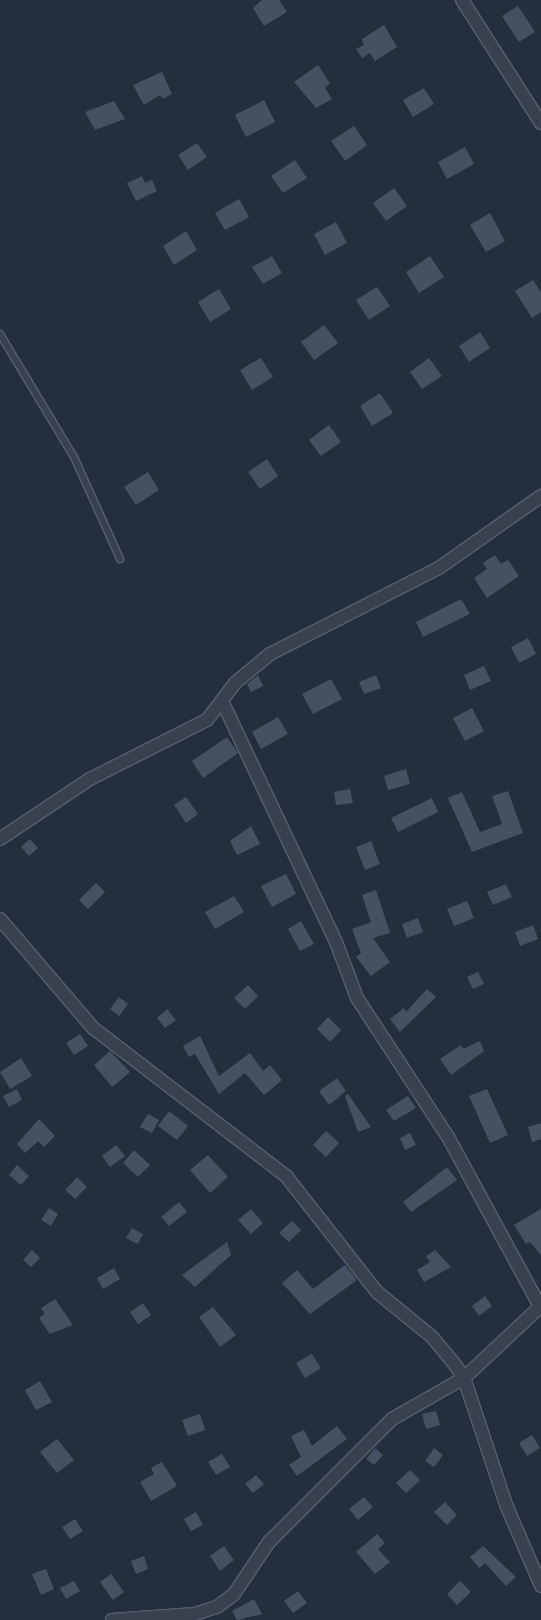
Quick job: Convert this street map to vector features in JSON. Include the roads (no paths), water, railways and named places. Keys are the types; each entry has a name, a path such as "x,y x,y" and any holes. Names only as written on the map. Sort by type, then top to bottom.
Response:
{"street":[{"path":"462,0 541,123"},
{"path":"0,839 90,780 207,720 223,703 235,683 270,654 440,568 541,496"},
{"path":"112,1620 195,1614 217,1607 234,1594 269,1542 392,1419 464,1378 541,1308 448,1137 357,998 336,942 223,703"},
{"path":"0,919 93,1028 286,1176 377,1292 432,1337 464,1378 507,1507 541,1586"}],"lane":[{"path":"0,334 74,457 120,559"}]}
